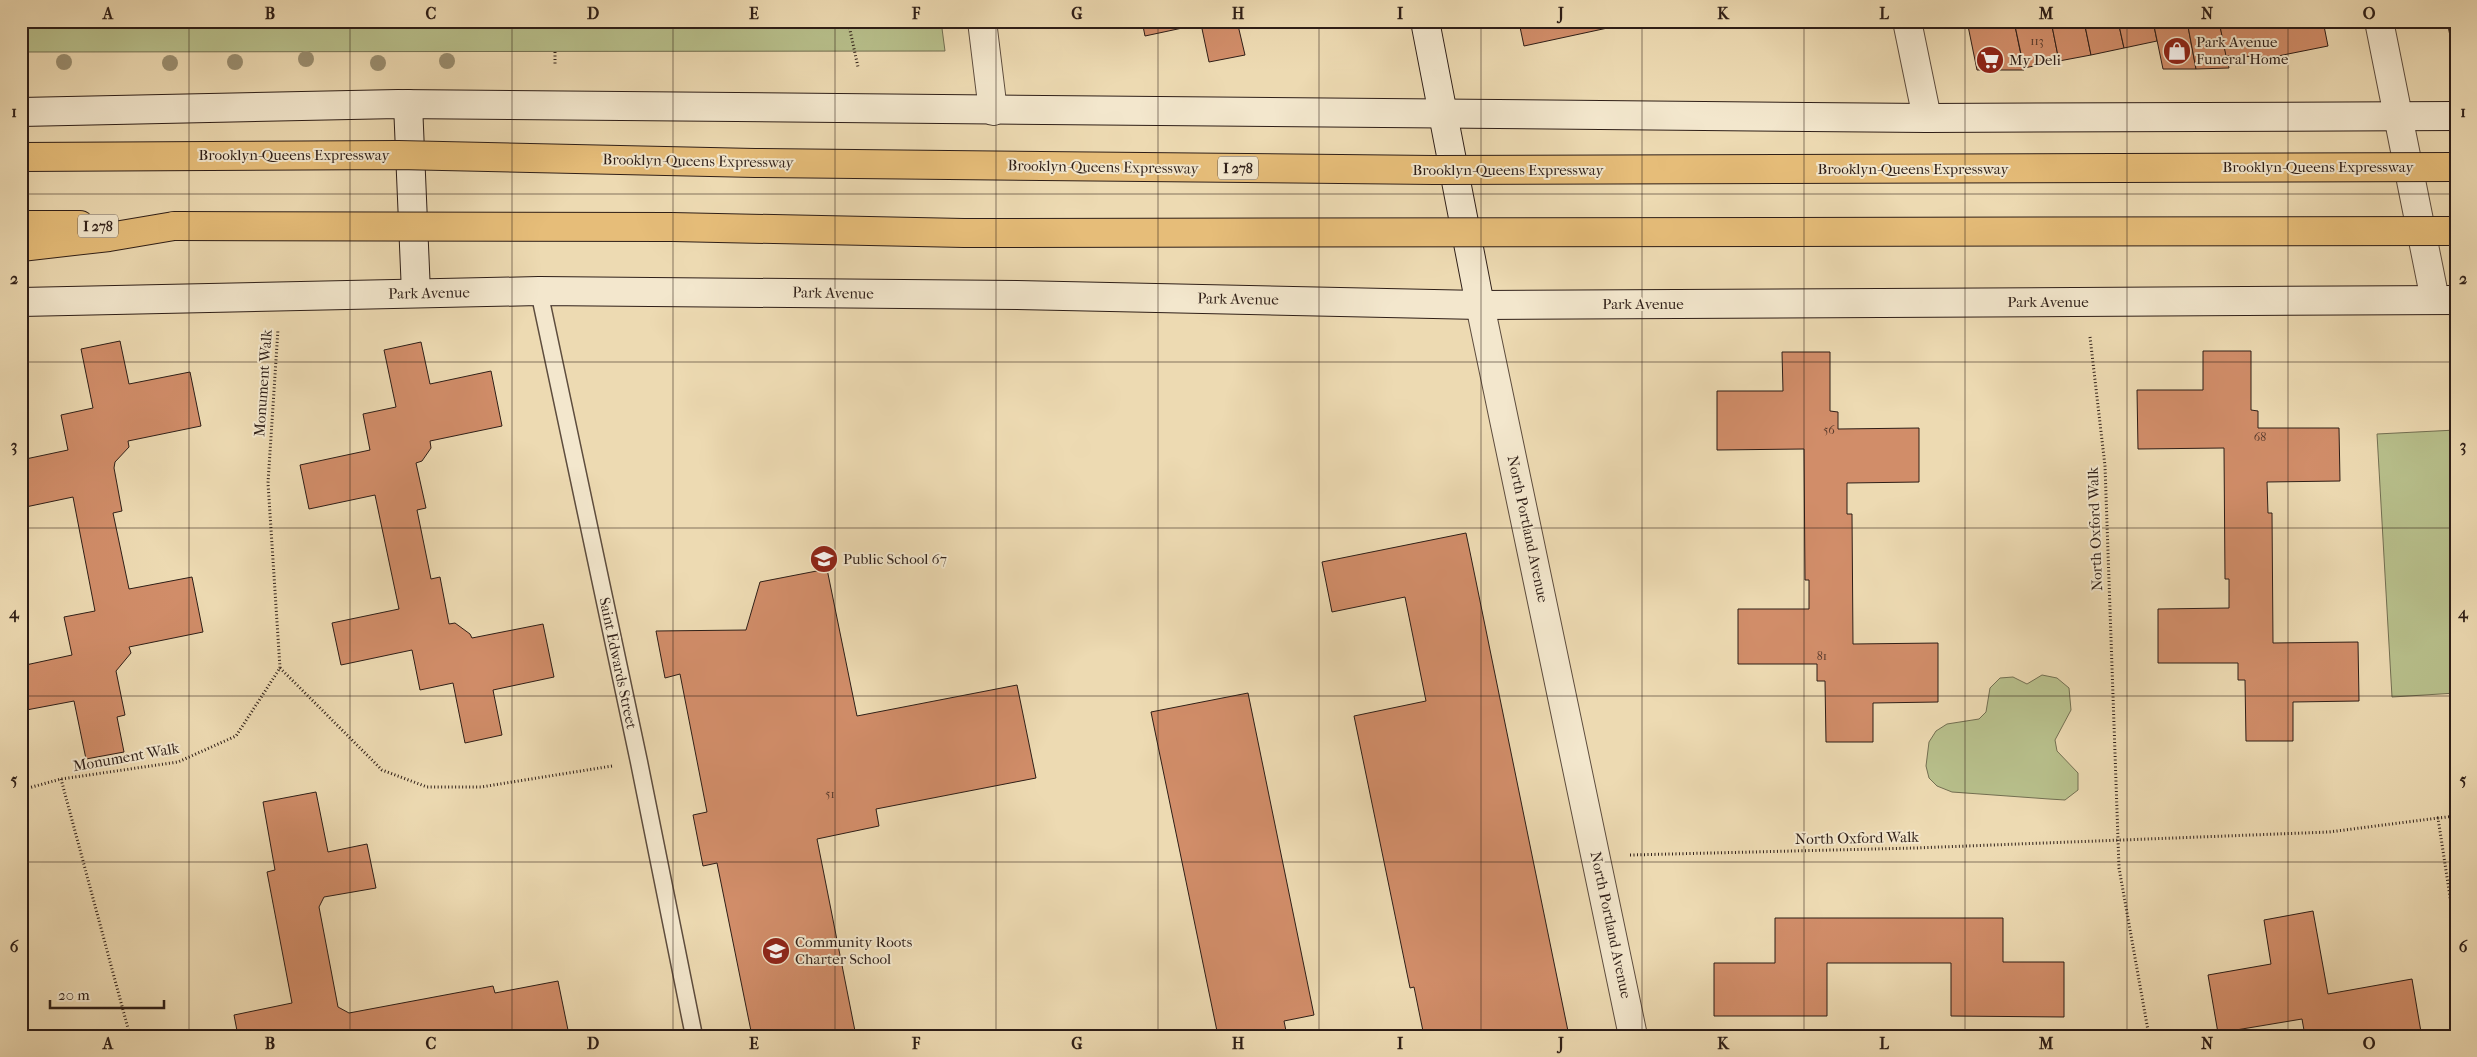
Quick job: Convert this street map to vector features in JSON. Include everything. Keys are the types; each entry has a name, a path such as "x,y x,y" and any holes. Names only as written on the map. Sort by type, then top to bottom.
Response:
{"highway":[{"name":"Brooklyn-Queens Expressway","path":"21,157 398,155 755,163 1434,170 2456,167"},
{"name":"I 278","path":"21,225 663,227 964,233 2456,231"},
{"path":"21,247 109,237 174,226"}],"main road":[{"path":"982,21 993,111"},
{"name":"North Portland Avenue","path":"1425,21 1480,305 1633,1036"},
{"path":"1907,21 1927,118"},
{"path":"2379,21 2398,117 2446,300"},
{"path":"408,104 416,293"},
{"path":"21,112 408,104 993,111 1927,118 2456,116"},
{"name":"Park Avenue","path":"21,302 540,291 1017,295 1480,305 2446,300"}],"lane":[{"name":"Saint Edwards Street","path":"540,291 639,762 694,1036"}],"path":[{"path":"848,21 858,67"},
{"path":"555,52 555,65"},
{"name":"Monument Walk","path":"130,1036 61,779 178,762 236,736 280,668 268,483 278,321"},
{"name":"North Oxford Walk","path":"2090,337 2104,466 2119,868 2149,1036"},
{"path":"280,668 382,770 427,787 481,787 617,765"},
{"path":"21,790 61,779"},
{"name":"North Oxford Walk","path":"1596,855 1915,848 2329,832 2456,816"},
{"path":"2438,818 2456,936"}],"green space":[{"path":"21,21 941,21 945,51 21,52"},
{"path":"2456,430 2456,693 2392,697 2377,434"},
{"path":"2042,675 2057,678 2069,688 2071,710 2055,740 2057,751 2078,773 2078,790 2065,800 1952,792 1937,786 1929,778 1926,766 1929,742 1936,731 1947,724 1979,719 1986,712 1990,688 2000,678 2013,677 2027,684"}],"building":[{"path":"1142,21 1237,21 1245,55 1209,62 1201,24 1145,36"},
{"path":"1515,21 1640,21 1524,46 1520,27 1516,28"},
{"path":"1967,21 2014,21 2024,70 1977,70"},
{"path":"2014,21 2051,21 2059,61 2024,68"},
{"path":"2051,21 2084,21 2091,55 2059,61"},
{"path":"2084,21 2118,21 2124,48 2091,55"},
{"path":"2118,21 2153,21 2157,41 2124,48"},
{"path":"2153,21 2187,21 2196,69 2163,69"},
{"path":"2187,21 2219,21 2229,68 2196,69"},
{"path":"2219,21 2323,21 2328,46 2273,57 2226,56"},
{"path":"2447,21 2456,21 2456,66"},
{"path":"120,341 129,384 190,372 201,426 128,441 129,447 115,462 114,468 122,511 113,513 129,589 192,577 203,632 129,647 131,653 116,671 125,715 117,717 124,752 86,759 74,701 21,711 21,666 72,655 64,617 95,611 73,497 21,508 21,460 68,450 61,415 93,408 81,349"},
{"path":"421,342 430,384 491,371 502,426 430,441 431,448 422,461 416,463 426,508 417,510 431,579 440,577 449,624 455,623 470,634 472,638 543,624 554,677 493,690 502,735 465,743 453,683 420,690 412,650 341,665 332,623 399,609 375,495 309,509 300,465 370,450 363,414 396,407 384,350"},
{"path":"2203,351 2251,351 2251,410 2258,411 2258,428 2339,428 2340,481 2267,482 2268,513 2272,513 2273,643 2358,642 2359,701 2293,702 2293,741 2246,741 2245,680 2238,680 2238,663 2158,663 2158,609 2229,608 2229,579 2225,579 2224,448 2138,449 2137,390 2203,390"},
{"path":"1782,352 1830,352 1830,411 1838,412 1838,429 1919,428 1919,482 1847,483 1847,514 1852,514 1853,644 1938,643 1938,702 1873,703 1873,742 1826,742 1825,681 1817,681 1817,664 1738,664 1738,609 1809,609 1809,580 1805,580 1804,449 1717,450 1717,391 1783,391"},
{"path":"1466,533 1569,1036 1424,1036 1414,987 1410,988 1354,716 1426,701 1405,597 1332,612 1322,562"},
{"path":"827,569 857,716 1017,685 1036,778 876,809 879,826 817,839 856,1036 752,1036 717,863 703,866 693,815 707,812 680,674 665,678 656,631 746,630 760,582"},
{"path":"1248,693 1314,1015 1284,1021 1287,1036 1218,1036 1151,712"},
{"path":"316,792 328,852 367,844 376,888 324,897 319,907 338,1007 349,1013 493,986 495,993 558,981 569,1035 238,1036 234,1015 292,1003 267,872 275,870 263,802"},
{"path":"2313,911 2328,994 2412,979 2421,1032 2396,1036 2305,1036 2302,1019 2218,1033 2208,975 2271,964 2264,920"},
{"path":"1775,918 2003,918 2003,962 2064,962 2064,1017 1951,1016 1951,963 1827,963 1827,1016 1714,1016 1714,963 1775,963"},
{"path":"21,1001 28,1036 21,1036"}],"place":[{"name":"Park Avenue Funeral Home","path":"2177,51"},
{"name":"My Deli","path":"1990,60"},
{"name":"Public School 67","path":"824,559"},
{"name":"Community Roots Charter School","path":"776,951"}]}
